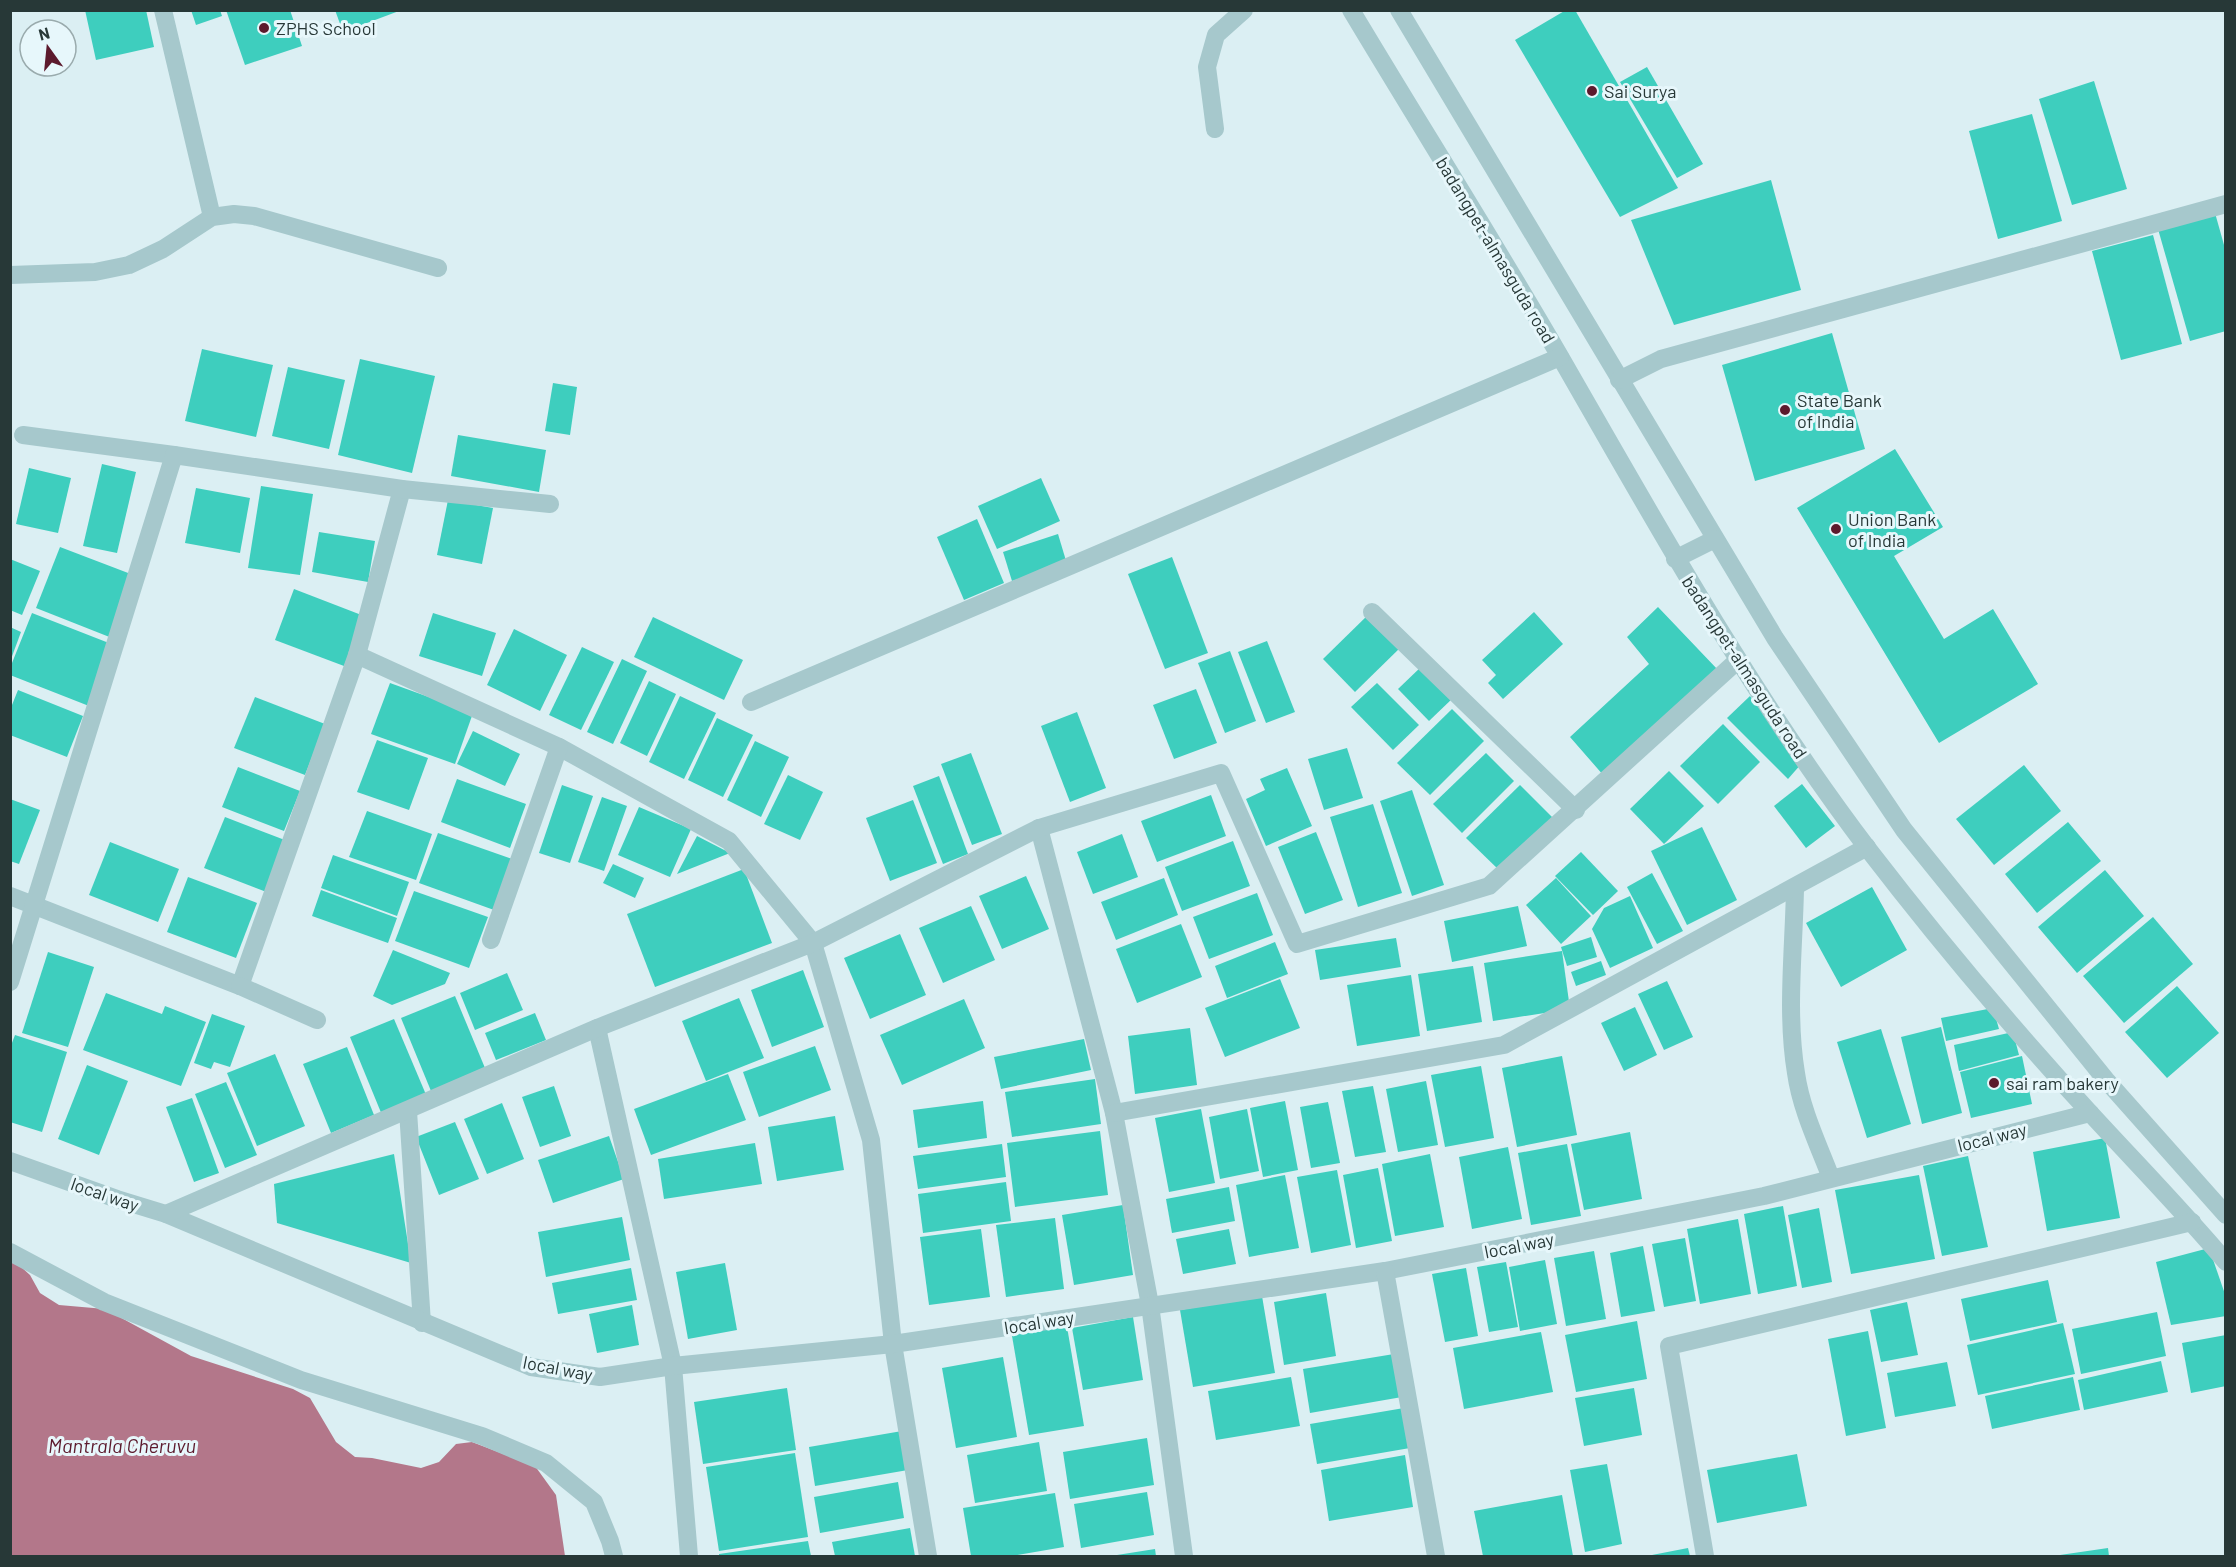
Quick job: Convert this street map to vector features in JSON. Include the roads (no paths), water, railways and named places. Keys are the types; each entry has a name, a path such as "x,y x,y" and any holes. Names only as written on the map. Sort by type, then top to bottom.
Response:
{"street":[{"path":"163,10 212,217"},
{"path":"1215,129 1208,67 1216,35 1244,10"},
{"name":"badangpet-almasguda road","path":"1351,10 1560,357 1675,559 1737,661 1867,847 1960,964 2090,1113 2192,1221 2226,1262"},
{"path":"1399,10 1775,638 1904,830 2106,1080 2226,1215"},
{"path":"1619,380 1661,359 2226,204"},
{"path":"10,275 95,272 129,265 163,249 212,217 234,214 254,216 438,268"},
{"path":"751,702 1560,357"},
{"path":"23,435 402,489 550,504"},
{"path":"10,982 174,455"},
{"path":"240,986 357,655 402,489"},
{"path":"1675,559 1715,539"},
{"path":"1372,612 1575,810"},
{"path":"357,655 559,747 729,842 813,943 871,1140 893,1344 928,1557"},
{"path":"166,1214 597,1028 813,943 1039,828 1221,773 1297,944 1489,886 1737,661"},
{"path":"491,940 559,747"},
{"path":"1039,828 1114,1113 1150,1305 1184,1557"},
{"path":"1114,1113 1504,1045 1867,847"},
{"path":"1795,888 1792,1037 1796,1075 1806,1113 1831,1178"},
{"path":"10,896 33,903 240,986 317,1020"},
{"path":"597,1028 673,1366 689,1557"},
{"path":"408,1111 422,1323"},
{"name":"local way","path":"10,1161 166,1214 422,1323 531,1366 600,1377 673,1366 893,1344 1385,1271 1764,1196 2090,1113"},
{"path":"1705,1557 1669,1346 2192,1221"},
{"path":"10,1251 104,1302 268,1367 301,1380 482,1436 546,1463 594,1502 610,1540 614,1557"},
{"path":"1385,1271 1436,1557"}],"water":[{"name":"Mantrala Cheruvu","path":"10,1257 30,1275 40,1293 59,1305 105,1309 191,1356 293,1389 310,1398 336,1442 355,1457 372,1458 421,1468 439,1462 456,1444 472,1442 535,1466 556,1495 565,1556 11,1556"}],"place":[{"name":"ZPHS School","path":"264,28"},
{"name":"Sai Surya","path":"1592,91"},
{"name":"State Bank of India","path":"1785,410"},
{"name":"Union Bank of India","path":"1836,529"},
{"name":"sai ram bakery","path":"1994,1083"}]}
